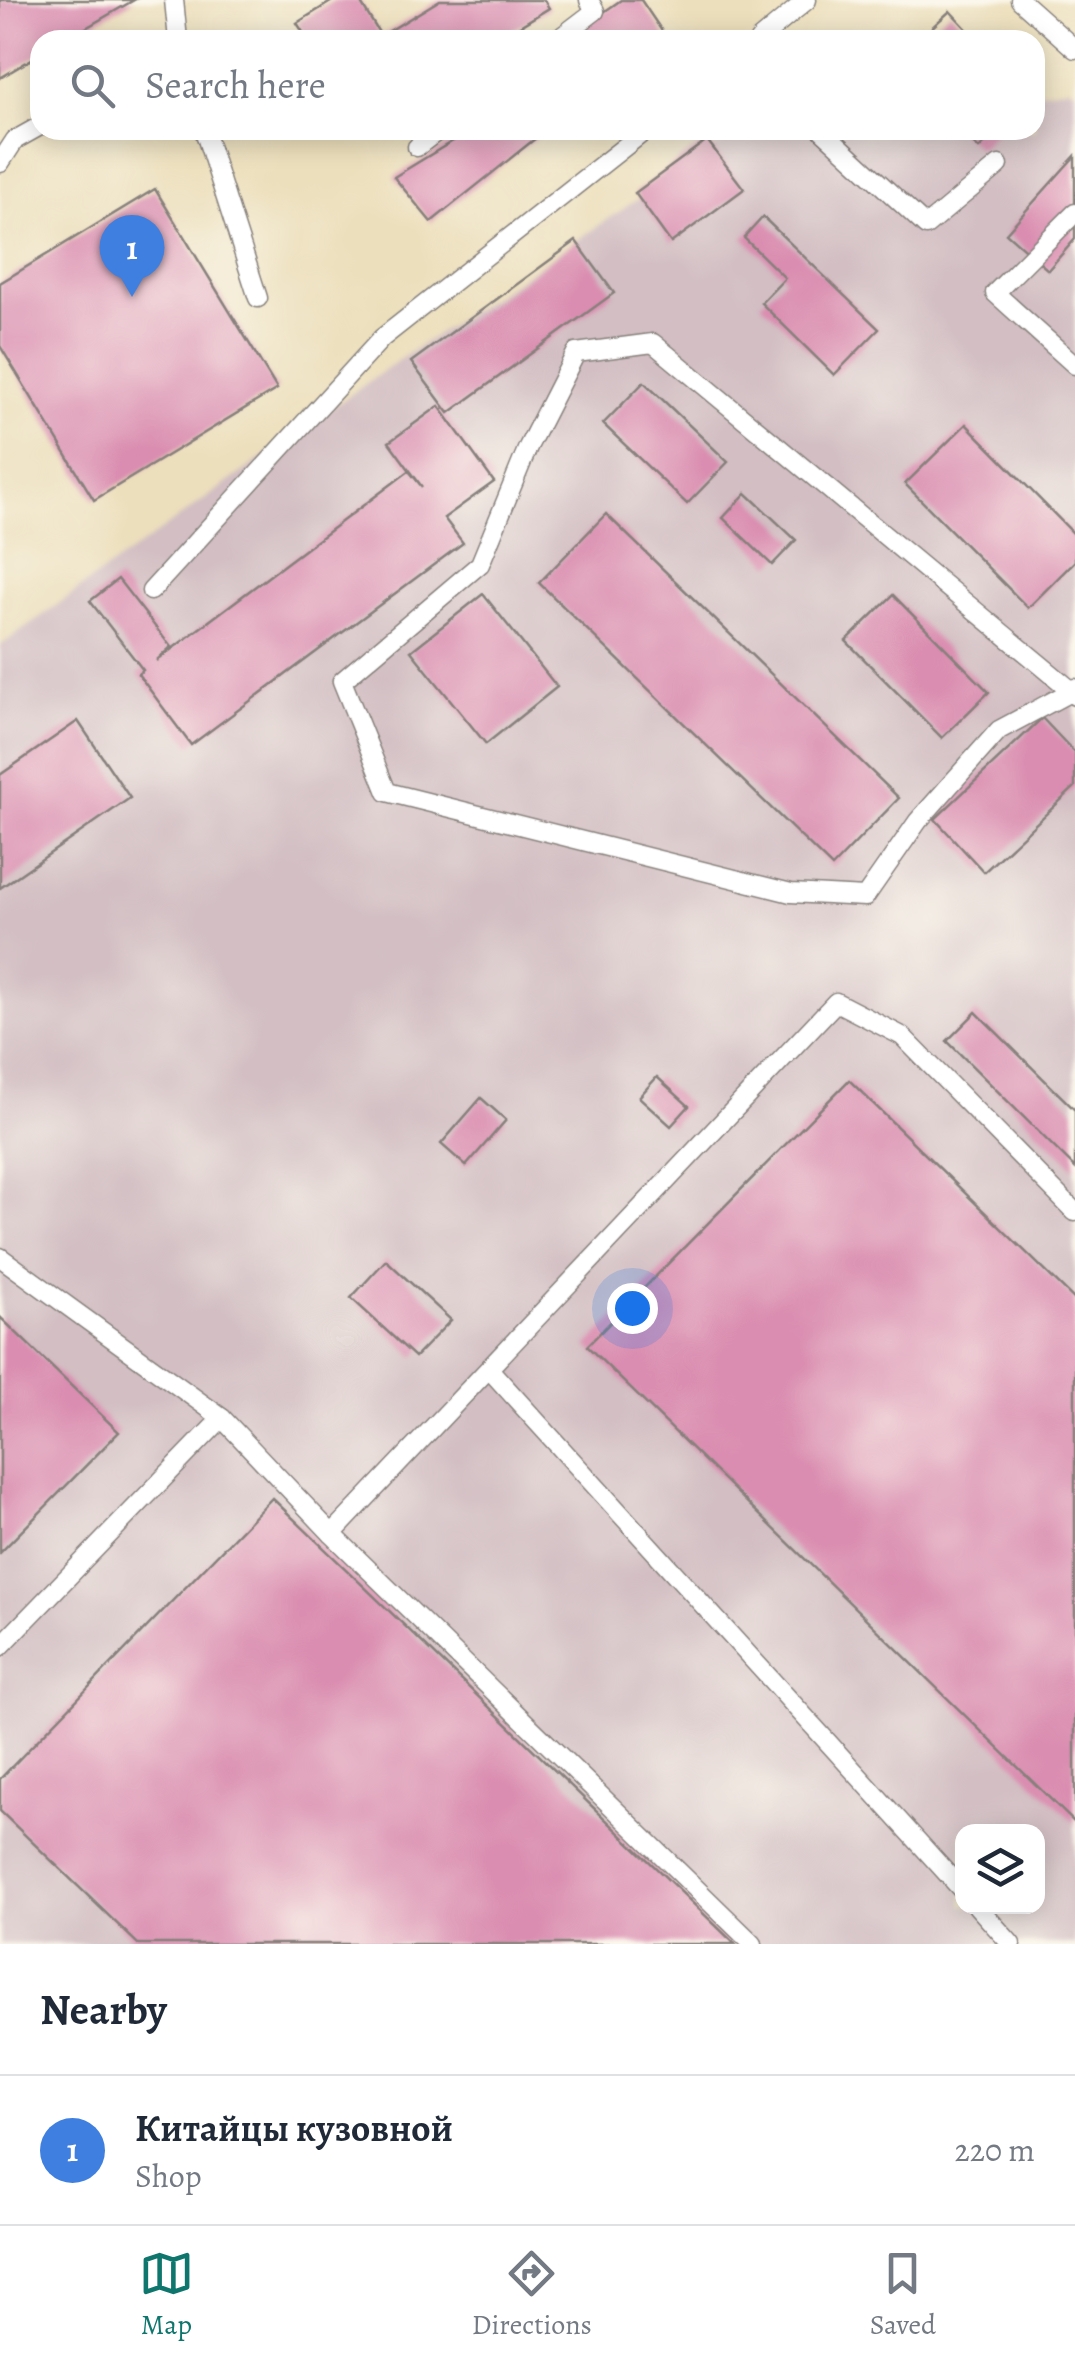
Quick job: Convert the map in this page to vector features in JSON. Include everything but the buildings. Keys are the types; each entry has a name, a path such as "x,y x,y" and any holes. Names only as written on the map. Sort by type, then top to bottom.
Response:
{"lane":[{"path":"174,0 177,30"},
{"path":"570,30 595,11 590,0"},
{"path":"772,30 808,0"},
{"path":"1020,0 1075,49"},
{"path":"0,163 15,140 30,132"},
{"path":"207,140 258,298"},
{"path":"417,147 426,140"},
{"path":"150,591 382,338 633,140"},
{"path":"833,140 926,226 998,165"},
{"path":"1075,212 995,293 1075,365"},
{"path":"652,343 1074,692 999,730 918,821 865,897 791,892 387,792 342,681 480,564 528,447 576,353 652,343"},
{"path":"332,1534 836,1002 902,1036 1075,1212"},
{"path":"0,1256 222,1418 332,1534 752,1944"},
{"path":"488,1369 955,1882"},
{"path":"0,1646 222,1418"},
{"path":"984,1914 1011,1944"}],"shaded area":[{"path":"1070,87 1075,92 1075,1944 0,1944 0,646 403,357 726,140 1045,140 1045,91"}],"place":[{"name":"Китайцы кузовной","path":"132,297"}]}
